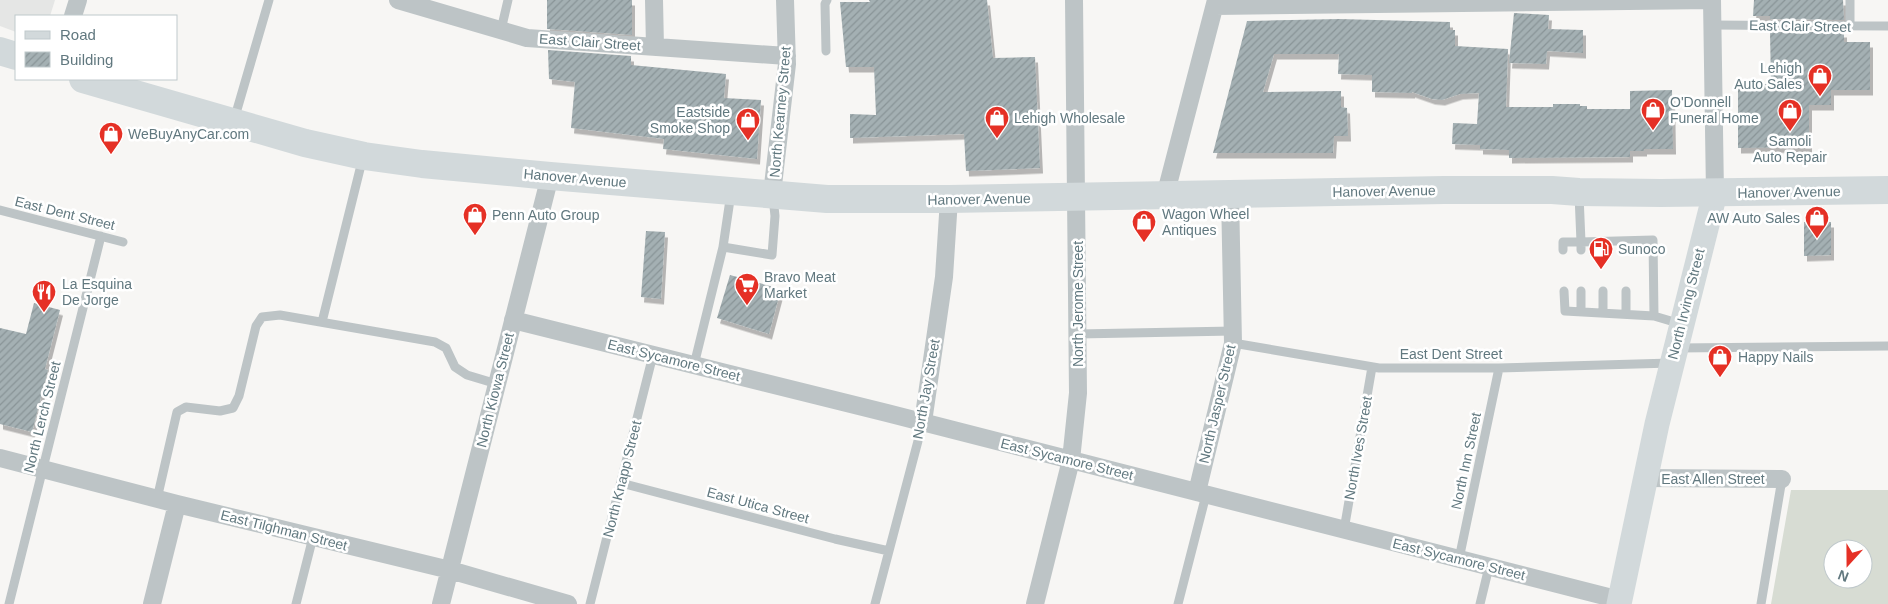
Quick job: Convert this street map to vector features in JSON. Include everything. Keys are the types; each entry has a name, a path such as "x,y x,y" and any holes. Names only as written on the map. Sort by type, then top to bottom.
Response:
{"main road":[{"name":"Hanover Avenue","path":"86,80 305,143 364,156 422,164 550,176 827,199 950,200 1444,190 1715,193 1888,190"},
{"name":"North Irving Street","path":"1619,602 1673,356 1715,193"}],"street":[{"path":"73,15 78,0"},
{"path":"654,0 655,47"},
{"name":"North Kearney Street","path":"772,194 787,56 785,0"},
{"name":"North Jerome Street","path":"1035,604 1071,460 1078,393 1074,0"},
{"path":"1165,196 1216,3 1712,0"},
{"name":"North Irving Street","path":"1712,0 1715,193"},
{"name":"East Clair Street","path":"403,1 527,38 787,56"},
{"name":"North Kiowa Street","path":"441,604 550,176"},
{"name":"North Jasper Street","path":"1201,493 1233,337 1230,194"},
{"name":"North Jay Street","path":"923,422 944,277 950,200"},
{"name":"East Sycamore Street","path":"513,320 923,422 1459,559 1619,602"},
{"name":"East Tilghman Street","path":"0,458 313,538 450,570 568,604"},
{"name":"East Allen Street","path":"1645,478 1782,479"},
{"path":"152,604 177,504"}],"lane":[{"path":"234,123 269,0"},
{"path":"501,30 508,0"},
{"path":"826,51 825,4 827,0"},
{"path":"1850,0 1850,27"},
{"name":"East Clair Street","path":"1712,25 1888,26"},
{"path":"322,322 364,156"},
{"path":"694,366 723,247 731,192"},
{"path":"1579,192 1581,246"},
{"path":"723,247 772,255 775,216 772,194"},
{"name":"East Dent Street","path":"0,210 123,242"},
{"name":"North Lerch Street","path":"9,604 101,236"},
{"path":"1563,250 1563,242 1581,246 1625,246 1653,240 1654,316"},
{"path":"1564,291 1565,311 1654,316 1682,324"},
{"path":"1581,291 1581,312"},
{"path":"1603,291 1603,312"},
{"path":"1626,291 1626,313"},
{"path":"157,499 177,412 186,407 220,411 233,408 239,396 256,326 262,317 280,315 435,342 446,348 455,367 466,375 497,384"},
{"name":"East Dent Street","path":"1078,334 1233,337 1379,368 1499,368 1673,356 1888,346"},
{"name":"North Knapp Street","path":"590,604 653,355"},
{"name":"North Ives Street","path":"1344,530 1372,367"},
{"name":"North Inn Street","path":"1459,559 1499,368"},
{"name":"North Jay Street","path":"875,604 923,422"},
{"path":"1761,604 1782,479"},
{"name":"East Utica Street","path":"621,483 835,539 889,551"},
{"name":"North Jasper Street","path":"1178,604 1201,493"},
{"path":"296,604 313,538"},
{"path":"1480,604 1489,567"}],"shaded area":[{"path":"0,0 55,0 50,15 15,15 15,32 0,26"},
{"path":"1791,490 1888,490 1888,604 1771,604"}],"building":[{"path":"547,0 632,0 632,35 547,29"},
{"path":"869,0 987,0 993,58 1035,57 1040,168 966,171 964,134 850,138 850,114 876,115 874,67 846,67 840,2 870,2"},
{"path":"1754,0 1843,0 1844,20 1770,19 1770,16 1753,16"},
{"path":"1514,13 1549,15 1548,29 1583,30 1583,53 1547,51 1546,64 1509,63"},
{"path":"1339,19 1450,22 1450,30 1455,30 1455,46 1508,49 1506,107 1553,107 1553,104 1580,104 1580,106 1587,106 1587,109 1630,109 1630,91 1672,90 1673,149 1630,151 1630,157 1509,158 1509,150 1480,149 1480,145 1452,144 1453,123 1477,124 1479,93 1460,94 1442,100 1432,99 1412,92 1372,92 1372,75 1338,74 1339,54 1274,54 1263,92 1341,91 1341,107 1347,108 1348,136 1334,136 1333,153 1213,153 1247,21"},
{"path":"1770,32 1844,32 1844,42 1870,42 1870,90 1831,90 1831,105 1809,105 1809,147 1738,148 1738,84 1771,84"},
{"path":"548,50 631,56 631,65 726,74 724,98 761,100 757,159 663,149 664,139 571,128 575,82 549,79"},
{"path":"1804,222 1831,222 1831,255 1804,256"},
{"path":"646,231 665,232 661,299 641,297"},
{"path":"730,275 781,289 769,334 717,318"},
{"path":"34,303 60,310 45,369 48,370 32,432 0,424 0,328 26,334"}],"place":[{"name":"Lehigh Auto Sales","path":"1820,97"},
{"name":"O'Donnell Funeral Home","path":"1653,131"},
{"name":"Samoli Auto Repair","path":"1790,132"},
{"name":"Lehigh Wholesale","path":"997,139"},
{"name":"Eastside Smoke Shop","path":"748,141"},
{"name":"WeBuyAnyCar.com","path":"111,155"},
{"name":"Penn Auto Group","path":"475,236"},
{"name":"AW Auto Sales","path":"1817,239"},
{"name":"Wagon Wheel Antiques","path":"1144,243"},
{"name":"Sunoco","path":"1601,270"},
{"name":"Bravo Meat Market","path":"747,306"},
{"name":"La Esquina De Jorge","path":"44,313"},
{"name":"Happy Nails","path":"1720,378"}]}
